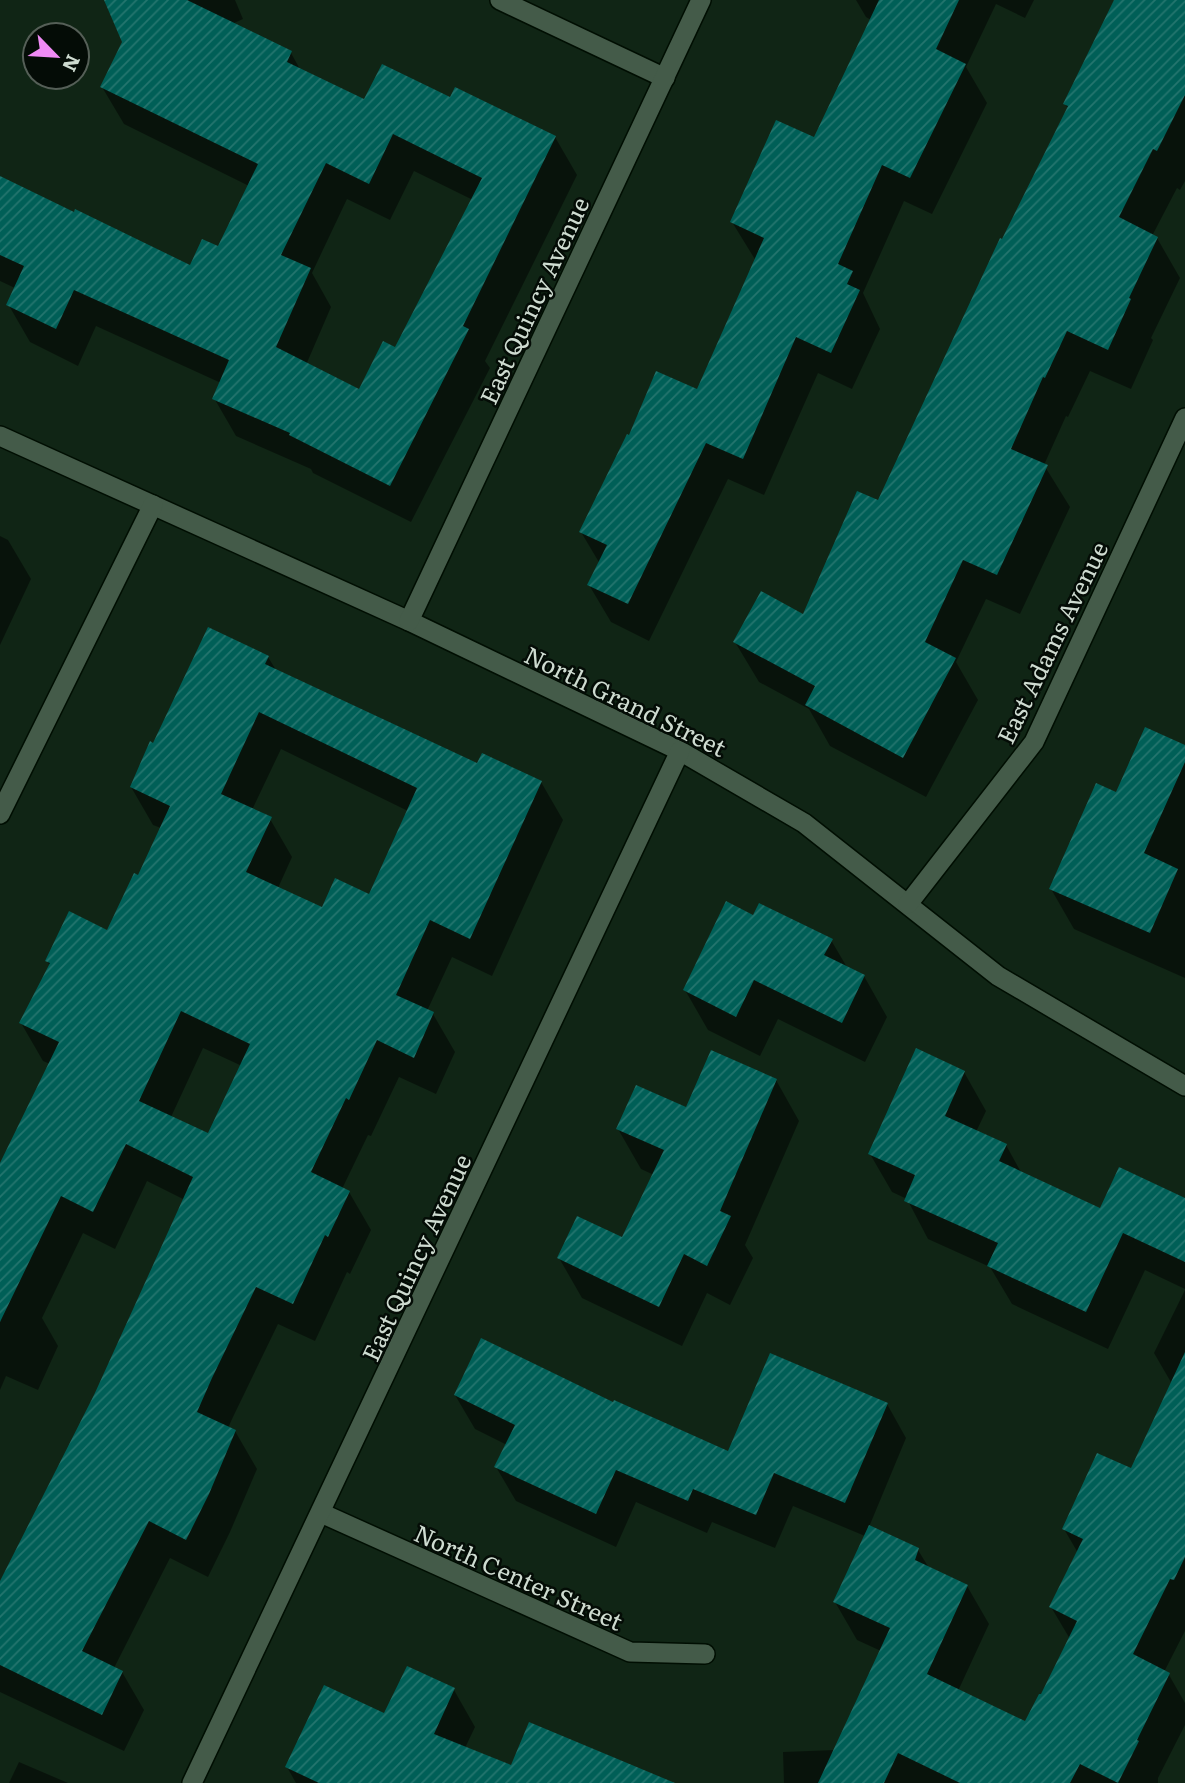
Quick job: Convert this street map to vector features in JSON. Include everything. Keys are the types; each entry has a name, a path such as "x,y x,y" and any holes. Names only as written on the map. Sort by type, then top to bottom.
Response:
{"street":[{"path":"500,0 664,78"},
{"name":"East Quincy Avenue","path":"409,621 701,0"},
{"name":"East Adams Avenue","path":"908,904 1034,742 1185,418"},
{"name":"North Grand Street","path":"0,436 409,621 680,751 804,823 998,976 1185,1086"},
{"path":"0,814 153,505"},
{"name":"East Quincy Avenue","path":"192,1783 680,751"},
{"name":"North Center Street","path":"321,1513 630,1652 705,1654"}],"building":[{"path":"104,0 187,0 292,51 287,62 364,99 382,64 450,97 455,87 556,136 463,326 469,329 390,486 289,435 290,433 212,399 229,360 74,290 56,329 6,305 24,266 0,255 0,176 190,265 202,239 218,246 258,164 100,87 122,42","holes":["393,134 482,178 395,347 383,341 359,389 276,347 311,268 281,255 326,163 369,184"]},
{"path":"879,0 959,0 936,49 966,64 910,178 882,165 838,264 853,271 847,284 860,290 831,353 796,337 743,459 706,443 628,604 587,585 607,545 579,532 627,434 629,435 656,371 697,389 764,238 730,222 776,120 814,137"},
{"path":"1114,0 1185,0 1185,95 1157,151 1153,149 1119,217 1158,237 1108,350 1067,331 1045,378 1043,377 1011,449 1048,465 997,575 963,560 925,642 956,658 903,758 805,705 815,686 733,642 761,591 803,614 857,491 878,500 1000,238 1002,239 1068,106 1063,104"},
{"path":"208,627 269,656 265,664 477,763 482,753 542,781 470,939 430,920 396,995 434,1012 414,1058 377,1040 349,1100 346,1098 311,1172 350,1191 328,1237 325,1235 293,1304 256,1287 212,1378 197,1412 236,1430 186,1540 149,1521 82,1651 123,1671 102,1715 0,1665 0,1581 94,1395 193,1177 126,1144 93,1212 61,1196 0,1322 0,1163 59,1042 19,1023 50,963 45,961 69,911 107,930 134,873 138,875 170,806 130,787 150,741 153,743","holes":["259,712 417,788 369,894 335,878 322,907 246,872 272,817 221,794","181,1011 250,1044 208,1133 139,1101"]},
{"path":"1145,727 1185,745 1185,762 1144,853 1178,869 1150,933 1049,889 1096,783 1116,792"},
{"path":"726,901 753,915 759,903 833,939 824,955 865,975 842,1023 754,980 736,1017 683,990"},
{"path":"916,1048 965,1071 945,1116 1007,1144 999,1161 1100,1208 1119,1167 1185,1198 1185,1262 1123,1233 1086,1312 987,1266 998,1243 904,1201 915,1175 868,1154"},
{"path":"711,1050 777,1079 720,1211 731,1216 707,1266 684,1254 659,1307 557,1258 577,1216 622,1237 664,1150 616,1129 636,1085 686,1107"},
{"path":"481,1338 613,1402 614,1400 728,1451 770,1353 888,1403 845,1503 774,1473 756,1515 693,1489 688,1501 616,1470 596,1514 494,1467 515,1425 454,1395"},
{"path":"1185,1352 1185,1557 1174,1580 1170,1579 1133,1654 1170,1673 1118,1783 1080,1764 1070,1783 960,1783 898,1753 884,1783 818,1783 890,1628 833,1602 869,1525 919,1548 915,1560 968,1585 927,1674 1025,1721 1077,1621 1049,1607 1083,1539 1062,1529 1097,1453 1131,1468"},
{"path":"407,1666 455,1688 434,1734 511,1765 529,1722 675,1783 319,1783 285,1767 324,1685 384,1713"}]}
